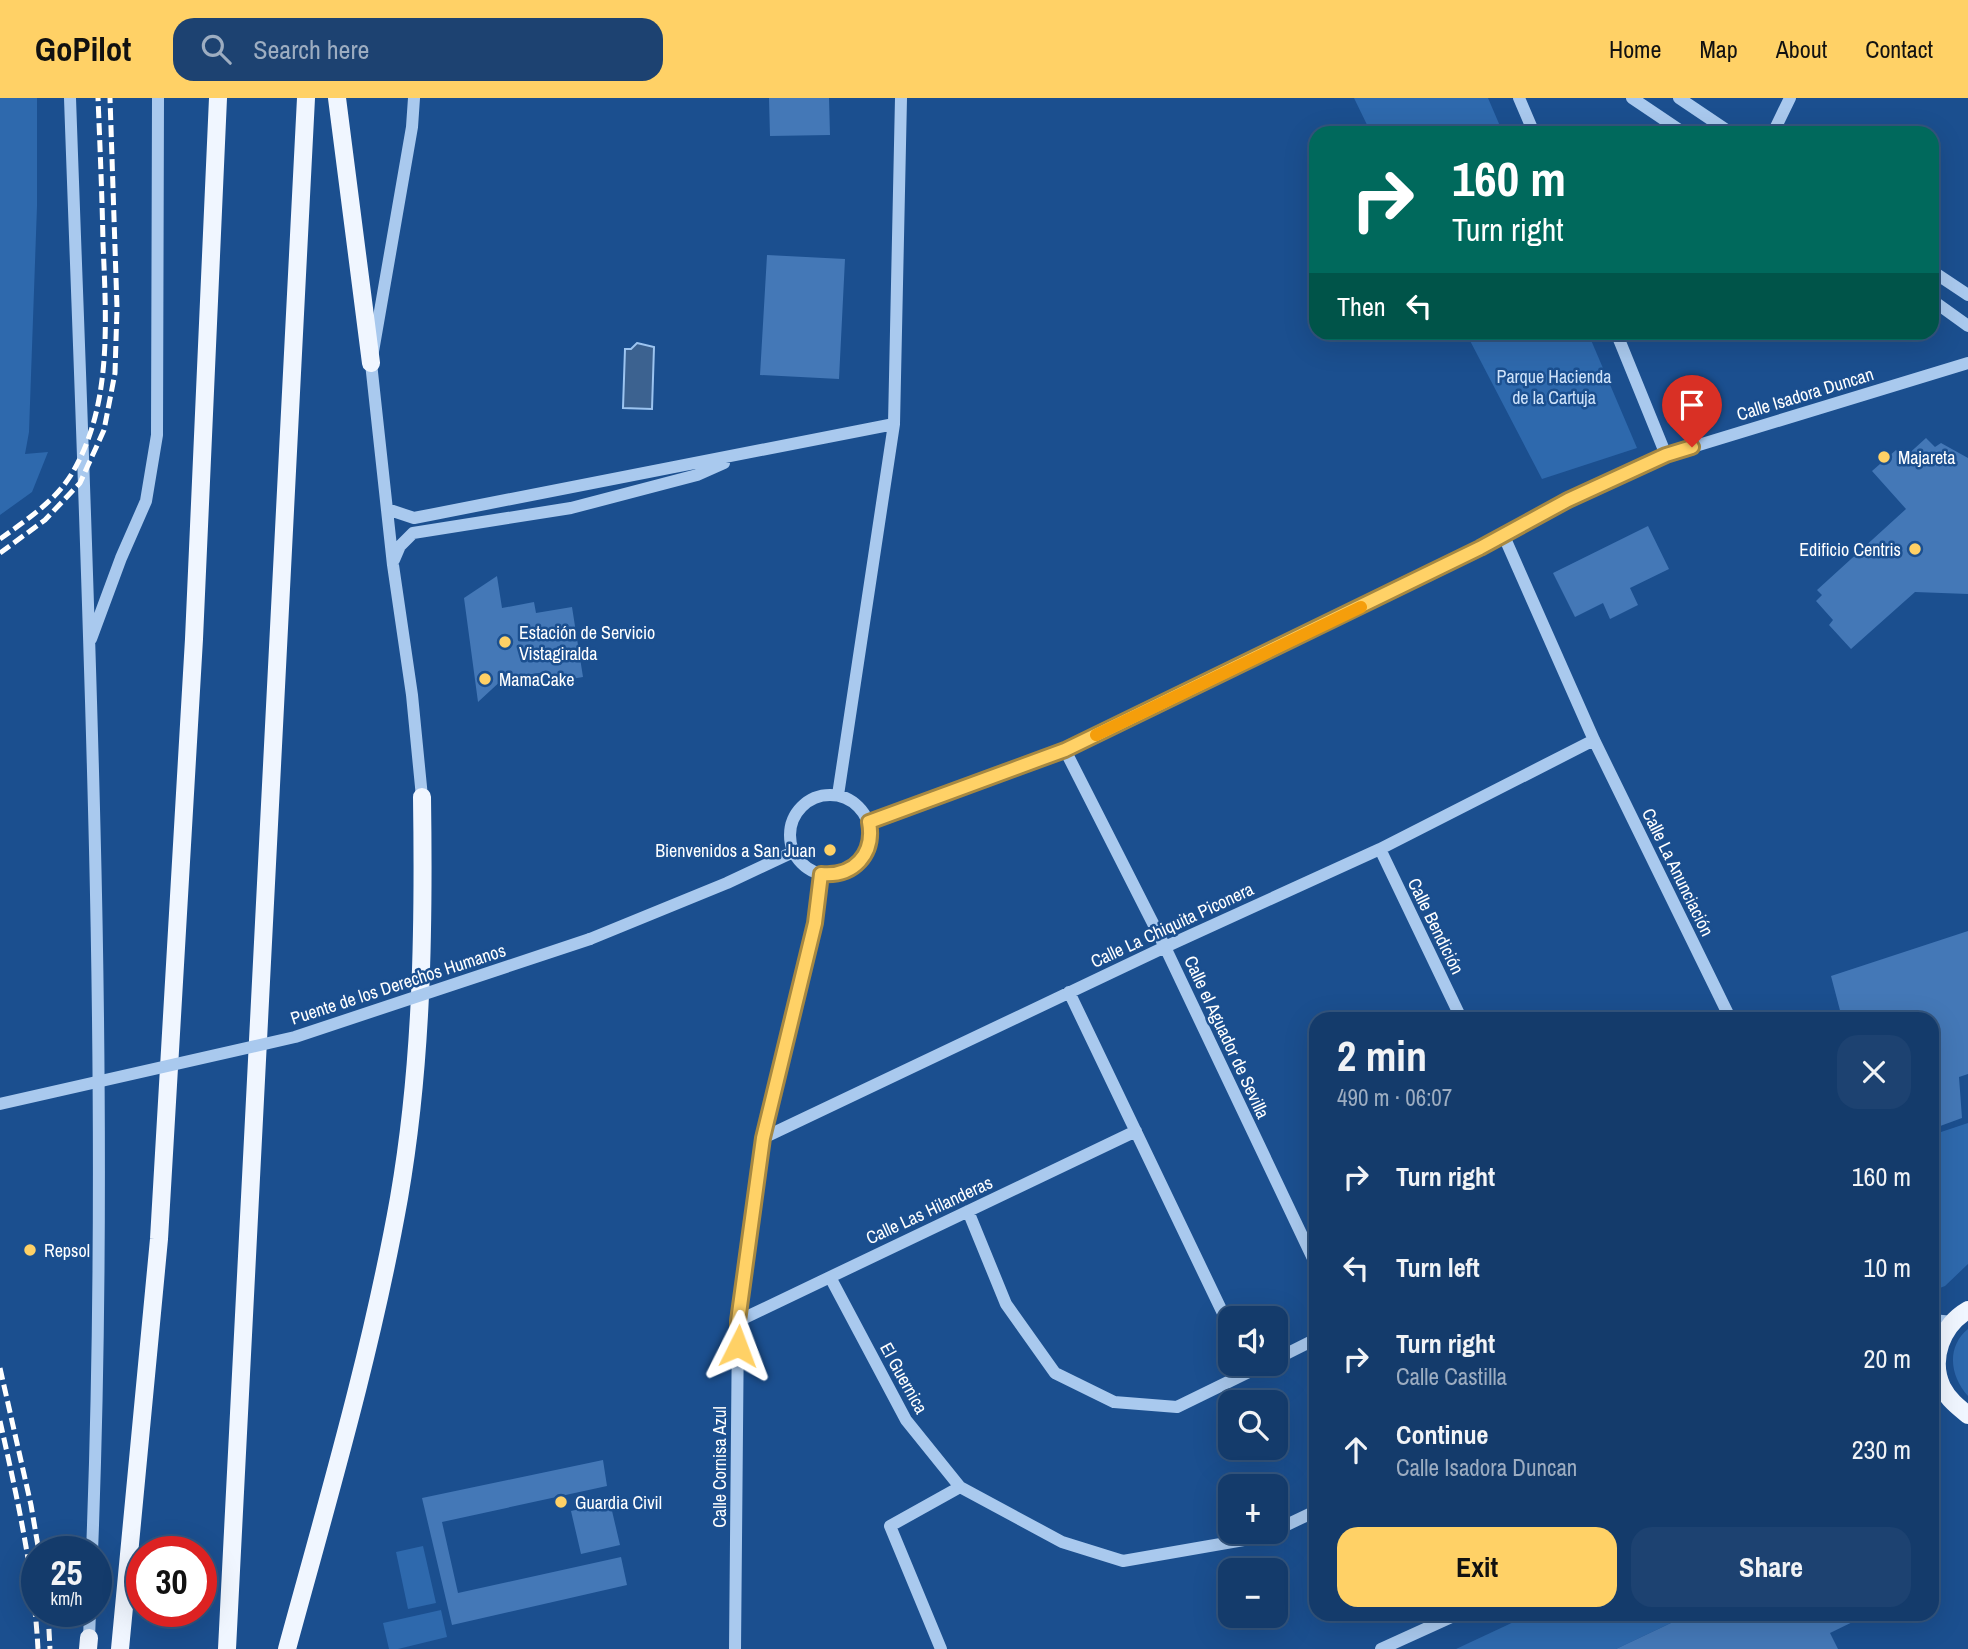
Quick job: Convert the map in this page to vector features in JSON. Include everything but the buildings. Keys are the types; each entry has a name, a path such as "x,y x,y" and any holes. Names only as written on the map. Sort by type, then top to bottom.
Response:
{"main road":[{"path":"120,1649 161,1212 194,639 218,98"},
{"path":"228,1649 306,98"},
{"path":"337,98 371,363"},
{"path":"287,1649 365,1364 399,1197 418,1039 422,972 422,797"},
{"path":"1939,1352 1953,1322 1968,1310"},
{"path":"1939,1379 1952,1403 1968,1416"}],"street":[{"path":"70,98 99,978 100,1224 93,1536"},
{"path":"89,645 121,558 146,501 157,435 159,98"},
{"path":"414,98 412,127 371,363 422,797"},
{"path":"838,795 894,424 901,98"},
{"path":"1520,98 1531,126"},
{"path":"1632,98 1674,126"},
{"path":"1679,98 1721,126"},
{"path":"1776,126 1790,98"},
{"path":"1939,276 1968,295"},
{"path":"1939,305 1968,326"},
{"path":"1619,340 1666,455"},
{"name":"Calle Isadora Duncan","path":"869,822 1065,750 1349,613 1568,500 1666,455 1968,363"},
{"path":"387,509 414,517 894,424"},
{"path":"393,565 400,546 414,533 571,508 697,475 747,453"},
{"name":"Calle La Anunciación","path":"1503,534 1594,740 1727,1012"},
{"name":"Calle La Chiquita Piconera","path":"763,1138 1165,947 1380,849 1594,740"},
{"name":"Calle el Aguador de Sevilla","path":"1065,750 1165,947 1309,1250"},
{"path":"825,794 838,795 857,804 869,822 866,855 858,865 847,872 834,875 809,870 793,852 790,827 795,815 813,798 825,794"},
{"name":"Calle Bendición","path":"1380,849 1458,1012"},
{"name":"Puente de los Derechos Humanos","path":"0,1104 295,1037 590,939 727,883 793,852"},
{"name":"Calle Cornisa Azul","path":"735,1649 738,1321 763,1138 815,923 821,874"},
{"path":"1069,992 1220,1306"},
{"name":"Calle Las Hilanderas","path":"738,1321 1136,1131"},
{"path":"968,1211 1006,1304 1055,1373 1114,1402 1177,1406 1232,1376"},
{"name":"El Guernica","path":"830,1277 906,1420 960,1487"},
{"path":"1939,1321 1953,1322"},
{"path":"1288,1353 1309,1342"},
{"path":"941,1649 890,1526 960,1487 1062,1542 1123,1561 1221,1544"},
{"path":"1288,1524 1309,1514"},
{"path":"1381,1649 1443,1621"}],"green space":[{"path":"0,98 37,98 37,206 29,432 25,454 48,452 32,492 0,515"},
{"path":"1354,98 1488,98 1500,126 1368,126"},
{"name":"Parque Hacienda de la Cartuja","path":"1470,340 1591,340 1637,448 1542,479"},
{"path":"1968,1123 1968,1264 1939,1288 1939,1133"},
{"path":"1968,1329 1968,1396 1957,1380 1953,1362 1956,1344"},
{"path":"423,1546 436,1603 408,1609 396,1552"},
{"path":"441,1610 447,1637 389,1649 383,1623"},
{"path":"1516,1621 1675,1621 1616,1649 1456,1649"}],"shaded area":[{"path":"637,343 654,347 652,409 623,408 625,349 631,349"}],"railway":[{"path":"0,539 38,510 64,485 85,448 94,420 104,362 105,331 98,98"},
{"path":"0,553 45,520 80,483 104,430 115,373 117,308 110,98"},
{"path":"0,1368 36,1536"},
{"path":"0,1421 29,1563 38,1649"},
{"path":"49,1627 50,1649"}],"slow traffic":[{"path":"1096,735 1361,607"}],"place":[{"name":"Majareta","path":"1884,457"},
{"name":"Edificio Centris","path":"1915,549"},
{"name":"Estación de Servicio Vistagiralda","path":"505,642"},
{"name":"MamaCake","path":"485,679"},
{"name":"Bienvenidos a San Juan","path":"830,850"},
{"name":"Repsol","path":"30,1250"},
{"name":"Guardia Civil","path":"561,1502"}],"route":[{"path":"738,1346 738,1321 763,1138 815,923 821,874 847,872 858,865 866,855 869,844 869,822 1065,750 1480,548 1568,500 1666,455 1692,447"}]}
